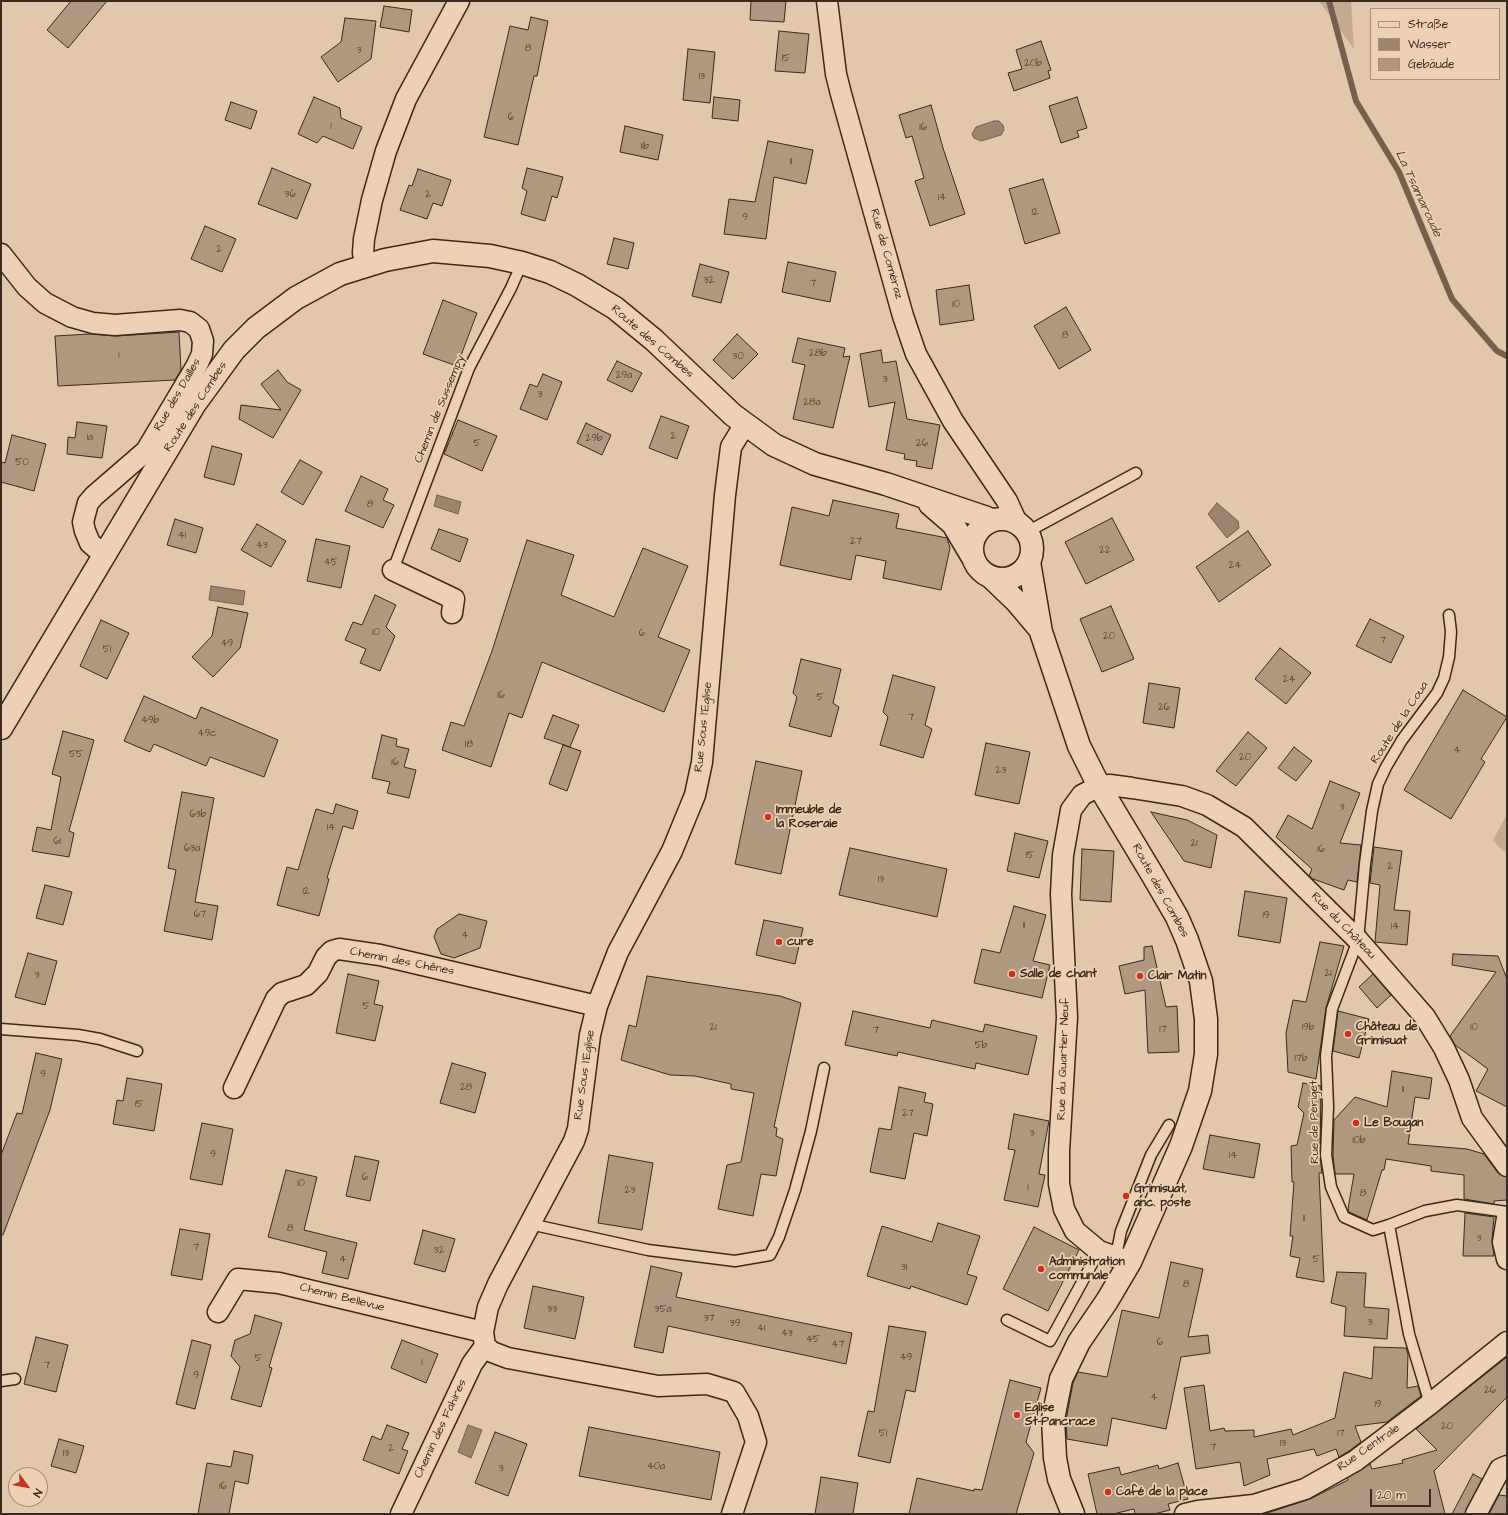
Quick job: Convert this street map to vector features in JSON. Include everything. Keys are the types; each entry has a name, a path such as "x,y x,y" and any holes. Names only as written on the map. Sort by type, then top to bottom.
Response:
{"street":[{"path":"366,265 364,253 365,234 372,200 386,151 406,99 459,1"},
{"name":"Rue de Coméraz","path":"827,1 836,74 911,341 924,371 953,421 1007,501 1022,528"},
{"name":"Route des Combes","path":"1,728 194,406 234,350 256,328 296,298 340,274 366,265 433,251 490,256 522,263 550,272 577,285 615,308 654,340 719,402 745,424 774,445 804,460 886,484 988,520 1000,519 1022,528 1032,547 1029,562 1041,632 1079,746 1099,786 1177,917 1187,940 1201,981 1206,1019 1204,1072 1195,1107 1181,1146 1115,1256 1061,1379 1053,1419 1055,1458 1059,1479 1073,1514"},
{"name":"Rue des Dailles","path":"1,254 27,287 45,303 72,317 93,323 115,325 180,320 190,322 199,329 203,341 202,354 146,451 94,496 88,503 83,522 85,531 90,543 104,555"},
{"name":"Rue Sous l'Eglise","path":"484,1339 486,1313 493,1296 530,1224 564,1163 578,1128 590,1035 597,1006 618,952 672,850 695,795 702,762 724,495 731,447 745,424"},
{"path":"972,556 972,545 975,535 988,520 996,486"},
{"name":"Route des Combes","path":"921,497 953,524 978,568 992,578 1016,601 1041,632"},
{"path":"992,578 1003,579 1013,577 1021,572 1029,562"},
{"path":"393,570 454,599 452,613"},
{"name":"Rue du Château","path":"1099,786 1110,785 1176,795 1207,805 1244,827 1358,940 1425,1017 1444,1048 1459,1080 1472,1118 1507,1166"},
{"name":"Rue du Quartier Neuf","path":"1099,786 1082,795 1071,810 1063,855 1061,894 1067,1017 1059,1151 1061,1195 1066,1215 1075,1231 1115,1256"},
{"name":"Chemin des Chênes","path":"234,1088 276,999 282,993 306,985 318,973 326,957 332,951 339,949 380,955 597,1006"},
{"path":"1507,1218 1503,1242 1507,1259"},
{"name":"Chemin Bellevue","path":"218,1312 238,1279 278,1283 484,1339"},
{"path":"484,1339 492,1352 508,1358 658,1386 706,1384 734,1392 748,1416 756,1442 732,1514"},
{"name":"Chemin des Fahires","path":"401,1514 484,1339"},
{"name":"Rue Centrale","path":"1185,1514 1198,1511 1254,1505 1305,1489 1355,1461 1430,1404 1507,1342"},
{"path":"1476,1514 1500,1469 1507,1466"}],"lane":[{"name":"Chemin de Sussempy","path":"393,570 469,368 514,282 522,263"},
{"path":"1022,528 1136,473"},
{"name":"Route de la Coua","path":"1358,940 1365,864 1372,811 1378,784 1402,740 1437,693 1444,678 1449,657 1451,632 1449,615"},
{"name":"Rue de Périget","path":"1358,940 1332,1009 1326,1056 1328,1107 1326,1155 1331,1187 1344,1217 1373,1230 1425,1211 1457,1205 1507,1212"},
{"path":"1,1029 78,1035 100,1039 137,1052"},
{"path":"530,1224 648,1250 735,1261 770,1255 779,1237 795,1190 811,1131 824,1068"},
{"path":"1007,1320 1050,1341 1115,1256 1121,1231 1151,1155 1169,1125"},
{"path":"1389,1224 1409,1334 1430,1404"},
{"path":"1,1381 15,1379"}],"shaded area":[{"path":"1319,1 1351,1 1354,49"},
{"path":"1507,814 1507,852 1502,850 1493,840"}],"water":[{"path":"994,121 999,121 1003,125 1004,130 1001,135 981,141 974,138 972,134 976,127"},
{"path":"437,495 461,502 458,514 434,506"},
{"path":"1217,503 1238,521 1239,528 1227,538 1208,514"},
{"path":"211,586 245,591 243,605 209,600"},
{"path":"468,1425 482,1430 471,1458 458,1452"}],"building":[{"path":"71,1 107,1 68,48 47,30"},
{"path":"751,1 786,1 784,22 750,20"},
{"path":"384,6 412,10 409,32 380,27"},
{"path":"531,17 548,21 537,76 534,76 518,145 484,137 510,26 528,30"},
{"path":"345,18 376,21 371,59 338,82 321,57 341,42"},
{"path":"779,31 809,34 805,73 775,71"},
{"path":"1041,41 1051,70 1048,71 1050,78 1014,91 1008,73 1022,69 1016,50"},
{"path":"688,49 715,52 710,103 683,100"},
{"path":"314,97 340,108 341,118 362,127 353,149 323,136 317,143 298,134"},
{"path":"714,97 740,100 738,121 712,118"},
{"path":"1077,97 1087,128 1077,131 1079,137 1061,143 1049,106"},
{"path":"231,102 257,111 251,129 225,120"},
{"path":"931,105 943,148 965,214 930,226 915,181 924,178 912,136 906,138 899,115"},
{"path":"625,126 663,135 658,160 620,152"},
{"path":"768,141 813,150 806,184 774,177 766,239 724,234 729,199 755,202"},
{"path":"272,168 311,184 297,219 258,204"},
{"path":"527,168 563,177 557,198 552,196 545,221 521,214 527,191 522,188"},
{"path":"418,169 451,180 442,206 433,203 427,219 400,210 409,185 412,186"},
{"path":"1043,179 1060,233 1025,244 1009,189"},
{"path":"205,226 236,239 222,272 191,259"},
{"path":"614,238 634,243 628,269 607,264"},
{"path":"788,262 836,272 830,302 782,292"},
{"path":"700,264 729,272 721,303 692,296"},
{"path":"969,285 974,320 940,325 936,290"},
{"path":"443,300 477,313 457,366 423,354"},
{"path":"1066,307 1091,350 1059,369 1034,326"},
{"path":"179,332 181,370 175,380 58,386 55,336 90,334 116,336"},
{"path":"737,334 758,354 733,379 713,360"},
{"path":"798,338 845,348 843,357 850,356 833,428 793,419 805,365 792,362"},
{"path":"881,350 883,363 896,361 907,419 940,425 932,469 916,466 917,461 904,459 905,454 886,450 895,402 869,407 860,354"},
{"path":"617,361 642,373 632,392 607,380"},
{"path":"278,370 287,382 301,390 273,438 239,419 241,405 281,410 261,384"},
{"path":"543,374 562,382 547,420 520,409 530,384 537,387"},
{"path":"661,416 689,426 677,459 649,448"},
{"path":"458,420 497,436 482,471 444,454"},
{"path":"77,422 107,426 102,458 67,454 68,437 75,438"},
{"path":"586,423 611,435 602,455 577,443"},
{"path":"12,435 46,444 34,491 1,482 1,462 5,463"},
{"path":"212,446 242,454 234,485 204,477"},
{"path":"300,460 322,472 303,505 281,492"},
{"path":"361,476 388,489 383,500 394,505 383,528 345,511"},
{"path":"833,500 899,514 896,528 947,538 950,548 941,590 883,578 886,561 856,555 851,580 780,565 792,507 829,516"},
{"path":"1112,518 1134,560 1086,584 1065,542"},
{"path":"175,519 203,528 196,553 167,545"},
{"path":"257,524 286,541 271,567 241,550"},
{"path":"439,529 468,539 460,562 431,549"},
{"path":"1248,531 1271,565 1219,602 1196,567"},
{"path":"316,539 350,546 341,588 307,581"},
{"path":"527,540 574,555 561,595 614,617 643,548 688,566 658,637 690,650 664,712 542,662 522,718 509,713 491,767 442,750 451,722 464,726 492,651"},
{"path":"375,595 396,605 386,627 395,636 380,671 360,663 366,649 345,640 353,622 362,625"},
{"path":"1111,606 1134,659 1102,672 1080,619"},
{"path":"218,607 248,613 240,648 213,677 192,657 212,636"},
{"path":"1370,619 1404,636 1391,663 1356,646"},
{"path":"101,620 129,633 107,679 80,666"},
{"path":"1280,648 1311,673 1286,704 1255,679"},
{"path":"801,659 841,669 833,703 839,707 831,737 789,726 797,697 793,693"},
{"path":"893,675 935,687 925,725 932,729 923,758 880,745 888,717 883,712"},
{"path":"1149,683 1180,688 1174,728 1143,723"},
{"path":"1463,690 1507,717 1481,759 1485,762 1451,819 1404,790"},
{"path":"144,696 196,719 201,707 278,740 264,777 210,757 206,766 154,744 150,752 124,741"},
{"path":"553,715 579,725 570,747 544,738"},
{"path":"63,731 94,740 69,831 74,833 69,857 32,851 37,827 51,830 61,777 52,774"},
{"path":"1248,732 1267,748 1236,786 1216,771"},
{"path":"382,735 397,739 396,746 409,749 404,767 416,770 409,798 387,793 390,782 372,778"},
{"path":"986,743 1030,752 1019,804 975,795"},
{"path":"563,745 581,751 567,791 549,784"},
{"path":"1294,747 1312,761 1296,781 1278,768"},
{"name":"Immeuble de la Roseraie","path":"756,761 802,771 781,874 735,864"},
{"path":"1330,781 1360,793 1340,843 1361,845 1357,882 1348,880 1344,890 1313,879 1309,876 1312,869 1276,837 1288,815 1312,829"},
{"path":"182,792 214,798 195,902 218,906 212,940 164,931 176,870 168,868"},
{"path":"336,804 358,811 353,829 343,826 327,878 329,879 319,916 277,905 287,867 298,870 316,809 333,814"},
{"path":"1151,812 1187,820 1217,835 1211,868 1184,861"},
{"path":"1015,833 1048,841 1039,878 1007,871"},
{"path":"1374,847 1402,851 1394,910 1410,911 1407,945 1375,942 1380,885 1370,883"},
{"name":"Immeuble de la Roseraie","path":"850,848 947,869 937,917 839,895"},
{"path":"1082,849 1114,851 1111,902 1080,900"},
{"path":"45,885 72,892 63,925 36,918"},
{"path":"1245,891 1287,898 1280,943 1238,936"},
{"path":"1014,906 1046,915 1033,961 1050,965 1042,998 974,983 982,949 1000,953"},
{"path":"459,914 487,921 480,948 454,958 441,954 434,937 437,929"},
{"name":"cure","path":"764,920 803,928 795,964 756,955"},
{"path":"1320,942 1344,946 1326,1008 1316,1079 1288,1072 1286,1033 1293,1000 1306,1002"},
{"path":"1152,946 1166,1007 1177,1006 1179,1052 1148,1053 1145,990 1125,994 1119,966 1144,960 1144,947"},
{"path":"28,953 57,961 45,1005 15,997"},
{"path":"1453,954 1498,956 1507,979 1507,1107 1476,1091 1488,1069 1455,1045 1450,1036 1496,972 1452,965"},
{"path":"348,974 379,981 374,1004 383,1006 375,1041 336,1033"},
{"path":"1373,974 1391,995 1377,1008 1359,987"},
{"path":"647,976 780,996 801,1003 774,1127 777,1128 776,1136 783,1139 776,1176 761,1174 753,1216 718,1209 727,1165 741,1162 754,1093 731,1089 731,1084 695,1076 670,1075 621,1060 629,1025 636,1027"},
{"path":"853,1011 930,1028 932,1020 983,1032 985,1024 1037,1036 1028,1075 976,1063 975,1069 898,1052 897,1056 845,1045"},
{"name":"Château de Grimisuat","path":"1338,1011 1369,1019 1359,1058 1333,1051"},
{"path":"36,1053 62,1059 50,1110 3,1235 1,1235 1,1155 17,1113 22,1114"},
{"path":"452,1063 486,1073 475,1113 440,1103"},
{"path":"1392,1071 1432,1078 1429,1099 1415,1097 1408,1144 1467,1149 1484,1154 1498,1173 1507,1177 1507,1200 1494,1201 1494,1204 1464,1199 1464,1175 1431,1171 1431,1166 1386,1159 1384,1170 1382,1170 1367,1220 1349,1212 1348,1209 1354,1174 1335,1174 1333,1155 1334,1120 1355,1097 1387,1107"},
{"path":"127,1078 162,1084 154,1131 113,1124 117,1100 123,1101"},
{"path":"1303,1083 1321,1086 1320,1155 1322,1173 1319,1173 1324,1282 1296,1277 1300,1258 1290,1256 1293,1236 1290,1236 1294,1182 1292,1182 1291,1146 1297,1145 1304,1113 1298,1107"},
{"path":"899,1087 926,1093 924,1102 933,1104 927,1136 914,1133 905,1179 870,1172 879,1128 891,1130"},
{"path":"1014,1114 1049,1121 1039,1174 1045,1175 1038,1207 1004,1200 1015,1150 1008,1149"},
{"path":"202,1123 233,1129 222,1185 190,1179"},
{"path":"1210,1135 1260,1144 1254,1178 1203,1169"},
{"path":"609,1155 653,1163 642,1230 598,1223"},
{"path":"355,1156 379,1161 370,1201 346,1196"},
{"path":"286,1170 317,1177 304,1230 357,1243 348,1279 322,1273 327,1252 268,1237"},
{"path":"1465,1213 1494,1217 1492,1240 1494,1256 1463,1256"},
{"path":"938,1223 980,1236 967,1274 977,1277 967,1305 911,1286 910,1289 867,1276 882,1226 932,1242"},
{"name":"Administration communale","path":"1034,1227 1079,1250 1048,1311 1003,1289"},
{"path":"180,1229 210,1234 202,1280 171,1275"},
{"path":"423,1230 455,1239 445,1272 414,1264"},
{"path":"1171,1262 1203,1269 1188,1337 1208,1335 1210,1353 1181,1357 1166,1429 1112,1418 1107,1446 1067,1439 1066,1420 1073,1383 1078,1372 1107,1377 1122,1310 1159,1318"},
{"path":"651,1266 682,1273 676,1297 852,1333 846,1364 668,1326 663,1353 634,1347"},
{"path":"1337,1272 1366,1273 1364,1307 1389,1309 1387,1339 1344,1336 1346,1307 1331,1303"},
{"path":"533,1286 584,1297 575,1339 524,1328"},
{"path":"255,1315 282,1323 269,1367 272,1368 261,1407 231,1399 240,1367 231,1356 235,1340 250,1334"},
{"path":"889,1326 926,1332 915,1392 906,1390 890,1463 858,1456 868,1411 874,1412"},
{"path":"36,1337 68,1345 56,1392 24,1384"},
{"path":"192,1340 211,1345 195,1409 176,1404"},
{"path":"402,1340 438,1354 426,1383 391,1368"},
{"path":"1374,1347 1406,1348 1408,1354 1407,1388 1418,1386 1421,1396 1387,1422 1355,1426 1361,1442 1349,1451 1339,1457 1336,1449 1317,1456 1314,1449 1267,1459 1270,1475 1244,1486 1240,1462 1196,1469 1184,1388 1204,1385 1210,1431 1224,1428 1225,1431 1254,1430 1254,1437 1291,1429 1293,1435 1335,1418 1344,1372 1372,1379"},
{"path":"1507,1357 1507,1397 1434,1471 1445,1514 1264,1514 1310,1499 1348,1480 1347,1478 1370,1464 1372,1469 1403,1463 1402,1460 1437,1450 1416,1429"},
{"path":"1010,1380 1041,1388 1026,1442 1034,1453 1016,1514 909,1514 917,1478 974,1491 974,1489 982,1490"},
{"path":"387,1425 409,1433 402,1449 408,1451 399,1474 363,1460 372,1436 381,1440"},
{"path":"589,1427 720,1452 711,1500 579,1476"},
{"path":"495,1432 527,1444 508,1496 475,1483"},
{"path":"59,1439 84,1446 76,1473 51,1466"},
{"path":"234,1451 253,1455 248,1484 235,1481 229,1514 198,1514 207,1463 231,1467"},
{"path":"1178,1463 1188,1499 1168,1504 1170,1510 1154,1514 1135,1514 1134,1509 1113,1514 1097,1514 1088,1474 1119,1467 1121,1475 1158,1465 1159,1469"},
{"path":"1473,1474 1482,1479 1465,1514 1452,1514"},
{"path":"821,1477 858,1483 853,1514 815,1514"},
{"path":"1499,1495 1507,1496 1507,1514 1489,1514"}],"waterway":[{"name":"La Tsamaroude","path":"1329,1 1356,101 1399,172 1452,299 1497,351 1507,356"}],"place":[{"name":"Immeuble de la Roseraie","path":"768,817"},
{"name":"cure","path":"779,942"},
{"name":"Salle de chant","path":"1012,974"},
{"name":"Clair Matin","path":"1140,976"},
{"name":"Château de Grimisuat","path":"1348,1034"},
{"name":"Le Bougan","path":"1356,1123"},
{"name":"Grimisuat, anc. poste","path":"1126,1196"},
{"name":"Administration communale","path":"1041,1269"},
{"name":"Eglise St-Pancrace","path":"1017,1415"},
{"name":"Café de la place","path":"1108,1492"}]}
